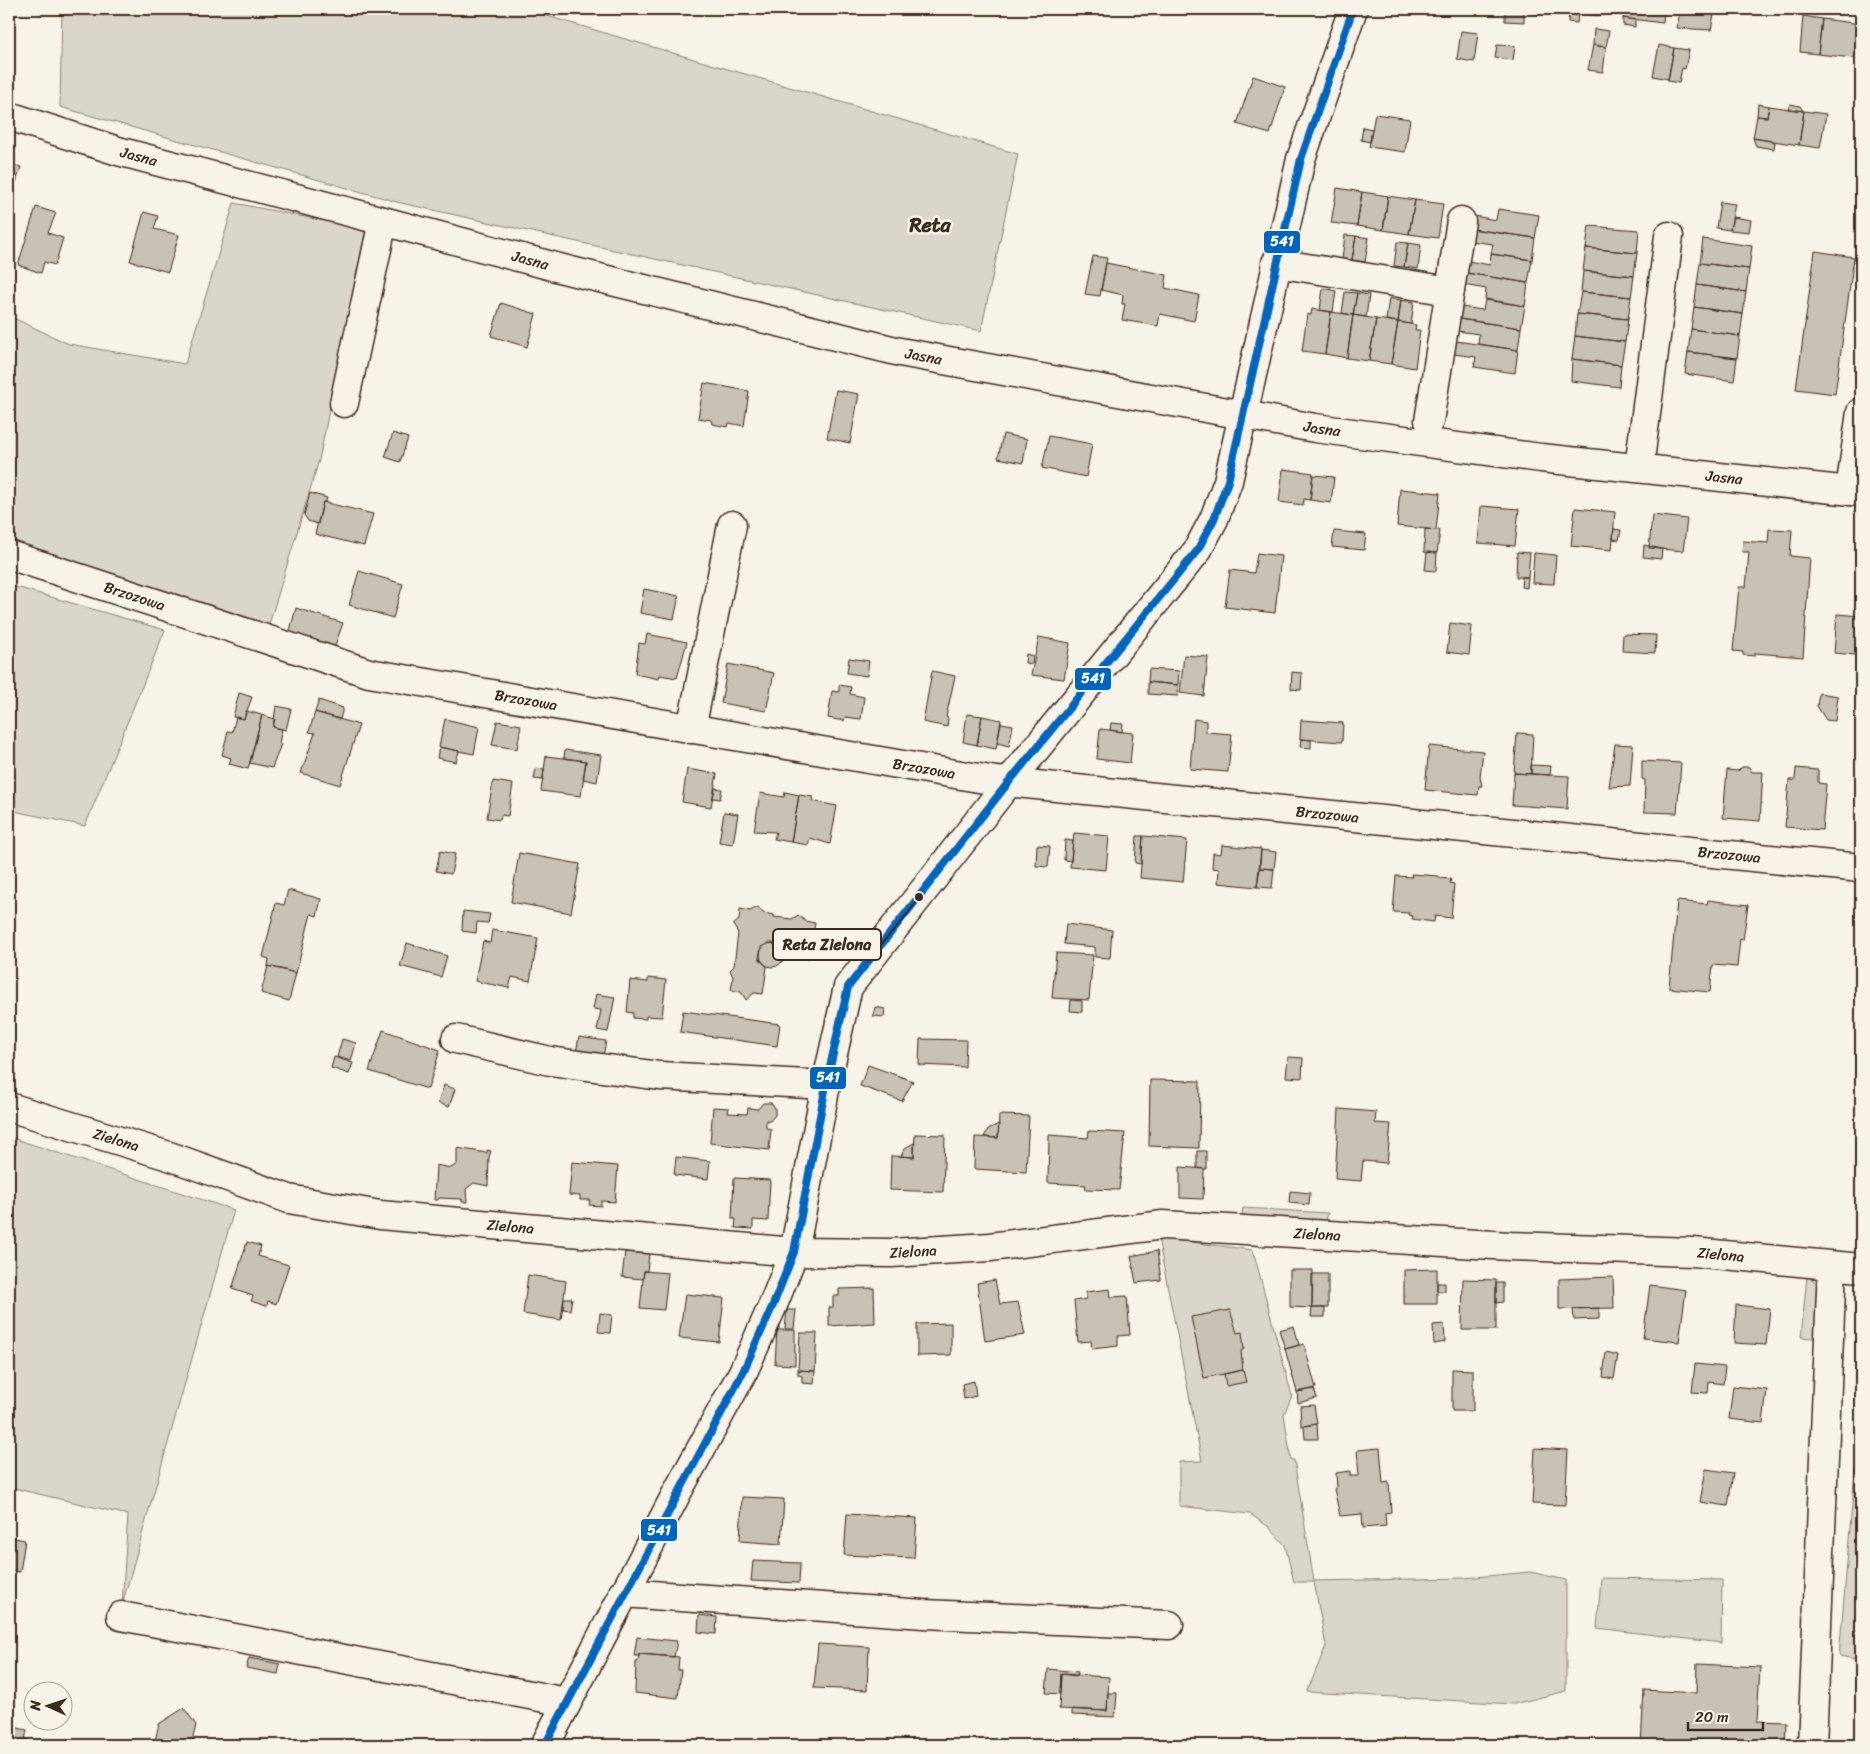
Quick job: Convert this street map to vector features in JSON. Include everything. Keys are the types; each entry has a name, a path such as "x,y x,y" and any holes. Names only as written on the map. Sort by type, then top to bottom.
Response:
{"street":[{"path":"545,1745 623,1593 743,1372 794,1252 826,1084 848,987 1008,783 1197,551 1214,519 1228,481 1244,415 1249,381 1301,158 1354,9"},
{"name":"Jasna","path":"9,116 118,150 383,222 567,270 900,352 1315,428 1639,468 1855,491"},
{"path":"1429,422 1461,221"},
{"path":"344,403 383,222"},
{"path":"1639,468 1669,236"},
{"path":"1276,263 1450,291"},
{"path":"1855,491 1856,419"},
{"path":"691,728 732,525"},
{"name":"Brzozowa","path":"9,556 369,673 1008,783 1531,833 1861,868"},
{"path":"456,1040 550,1061 660,1076 826,1084"},
{"name":"Zielona","path":"9,1108 172,1156 289,1199 380,1215 794,1252 891,1254 990,1247 1163,1225 1510,1246 1693,1252 1861,1268"},
{"path":"1812,1745 1832,1266"},
{"path":"623,1593 924,1614 1170,1625"},
{"path":"121,1616 566,1702"}],"shaded area":[{"path":"62,9 523,9 1018,154 981,331 401,203 60,107"},
{"path":"234,203 366,229 319,460 267,631 9,545 9,316 69,344 185,364"},
{"path":"9,585 165,630 85,826 9,810"},
{"path":"9,1137 234,1210 122,1605 128,1515 9,1487"},
{"path":"1243,1208 1328,1213 1325,1224 1242,1216"},
{"path":"1158,1238 1253,1250 1292,1396 1284,1414 1291,1460 1294,1460 1314,1581 1465,1578 1530,1572 1566,1580 1566,1691 1514,1704 1307,1692 1326,1646 1314,1582 1294,1582 1285,1545 1269,1527 1250,1514 1179,1506 1179,1462 1202,1461"},
{"path":"1807,1276 1821,1286 1822,1339 1801,1337"},
{"path":"1855,1470 1861,1470 1861,1660 1839,1656"},
{"path":"1601,1578 1722,1580 1721,1643 1597,1628"}],"building":[{"path":"1505,9 1524,10 1524,22 1505,21"},
{"path":"1511,9 1540,9 1538,14"},
{"path":"1566,9 1602,9 1601,16 1565,12"},
{"path":"1625,9 1664,9 1663,23 1623,18"},
{"path":"1680,9 1715,9 1711,30 1677,28"},
{"path":"1569,12 1578,14 1577,23 1568,22"},
{"path":"1803,16 1822,19 1818,54 1800,52"},
{"path":"1623,18 1635,20 1635,27 1623,25"},
{"path":"1822,19 1861,24 1861,59 1818,54"},
{"path":"1594,29 1609,31 1606,47 1593,45"},
{"path":"1461,31 1478,33 1474,62 1457,59"},
{"path":"1497,45 1515,46 1513,60 1495,58"},
{"path":"1593,45 1606,47 1603,72 1588,70"},
{"path":"1659,45 1674,48 1668,79 1653,76"},
{"path":"1674,48 1689,50 1685,69 1682,68 1679,83 1668,81"},
{"path":"1253,76 1285,87 1270,134 1237,124"},
{"path":"1758,104 1769,106 1767,117 1757,116"},
{"path":"1790,104 1800,106 1803,111 1788,109"},
{"path":"1769,106 1804,111 1799,145 1753,138 1757,116 1767,117"},
{"path":"1804,111 1826,114 1820,148 1799,145"},
{"path":"1375,114 1410,119 1405,152 1369,147"},
{"path":"1363,127 1372,129 1370,142 1361,140"},
{"path":"1753,138 1775,142 1774,149 1756,146"},
{"path":"9,164 21,167 10,201 9,201"},
{"path":"1337,188 1362,192 1357,226 1331,223"},
{"path":"1362,192 1388,196 1383,230 1357,226"},
{"path":"1388,196 1415,200 1409,234 1383,230"},
{"path":"1415,200 1443,204 1438,238 1409,234"},
{"path":"1720,202 1735,204 1730,230 1716,228"},
{"path":"36,207 56,213 48,233 63,238 55,265 44,262 41,273 18,265"},
{"path":"1498,209 1539,215 1535,238 1472,229 1474,216 1496,220"},
{"path":"144,212 158,216 154,229 179,235 168,272 130,261"},
{"path":"1733,217 1751,220 1749,232 1730,230"},
{"path":"1589,226 1639,230 1637,253 1586,248"},
{"path":"1472,229 1535,238 1532,260 1491,254 1493,244 1470,241"},
{"path":"1345,235 1356,236 1352,260 1342,259"},
{"path":"1356,236 1369,238 1365,262 1352,260"},
{"path":"1703,239 1752,246 1749,269 1700,263"},
{"path":"1397,242 1408,243 1404,267 1394,266"},
{"path":"1408,243 1421,245 1418,269 1404,267"},
{"path":"1586,248 1637,253 1634,276 1583,271"},
{"path":"1815,251 1854,257 1835,394 1796,389"},
{"path":"1491,254 1532,260 1528,283 1466,273 1468,261 1490,265"},
{"path":"1093,256 1107,258 1100,296 1085,294"},
{"path":"1106,263 1167,275 1165,288 1199,295 1194,321 1160,314 1158,326 1122,320 1125,304 1122,304 1123,295 1101,290"},
{"path":"1700,263 1749,269 1746,292 1697,285"},
{"path":"1583,271 1634,276 1631,297 1581,292"},
{"path":"1466,273 1528,283 1525,306 1485,299 1486,289 1464,285"},
{"path":"1697,285 1746,292 1743,314 1694,307"},
{"path":"1323,288 1336,291 1333,312 1320,310"},
{"path":"1345,292 1357,293 1353,315 1342,313"},
{"path":"1581,292 1631,297 1628,319 1577,314"},
{"path":"1357,293 1369,295 1366,317 1353,315"},
{"path":"1389,298 1401,300 1398,322 1386,320"},
{"path":"1401,300 1414,302 1411,324 1398,322"},
{"path":"1485,300 1525,306 1521,328 1459,319 1461,307 1483,310"},
{"path":"501,303 536,314 527,347 491,336"},
{"path":"1694,307 1743,314 1740,336 1691,329"},
{"path":"1312,309 1331,312 1325,354 1302,351 1307,314 1311,315"},
{"path":"1331,312 1353,315 1347,358 1325,354"},
{"path":"1577,314 1628,319 1625,342 1575,336"},
{"path":"1353,315 1376,319 1369,361 1347,358"},
{"path":"1376,319 1398,322 1391,364 1369,361"},
{"path":"1459,319 1521,328 1518,350 1478,344 1479,334 1457,331"},
{"path":"1398,322 1416,325 1415,330 1420,330 1415,368 1391,364"},
{"path":"1691,329 1740,336 1737,358 1688,352"},
{"path":"1575,336 1625,342 1621,365 1572,359"},
{"path":"1456,341 1518,350 1515,373 1474,367 1476,357 1454,354"},
{"path":"1688,352 1737,358 1734,381 1685,374"},
{"path":"1572,359 1621,365 1619,387 1571,381"},
{"path":"704,383 749,391 744,426 729,423 728,427 712,424 711,420 698,418"},
{"path":"836,390 859,394 850,443 827,438"},
{"path":"393,433 408,438 400,462 385,457"},
{"path":"1003,434 1027,439 1023,463 998,458"},
{"path":"1049,436 1092,444 1086,477 1042,468"},
{"path":"1283,469 1313,473 1310,500 1304,499 1303,505 1279,502"},
{"path":"1313,475 1334,477 1331,503 1310,500"},
{"path":"1400,489 1440,493 1436,530 1397,526"},
{"path":"310,493 327,498 326,502 323,502 318,524 308,521 304,515"},
{"path":"323,502 373,514 364,546 315,534"},
{"path":"1481,506 1519,509 1515,546 1478,543"},
{"path":"1575,508 1615,512 1612,550 1571,546"},
{"path":"1652,515 1687,519 1683,551 1649,548"},
{"path":"1425,529 1440,530 1437,553 1424,552"},
{"path":"1614,529 1621,530 1619,540 1613,539"},
{"path":"1769,529 1792,530 1790,556 1810,558 1803,657 1755,653 1755,656 1743,655 1743,652 1733,651 1739,587 1746,587 1749,552 1742,552 1743,541 1768,543"},
{"path":"1334,531 1366,534 1364,550 1332,547"},
{"path":"1644,545 1662,549 1661,559 1643,557"},
{"path":"1427,552 1437,553 1436,571 1425,570"},
{"path":"1517,552 1530,553 1528,577 1516,577"},
{"path":"1257,553 1281,556 1275,613 1225,607 1230,570 1254,573"},
{"path":"1534,553 1556,555 1554,584 1532,583"},
{"path":"359,571 403,584 393,618 349,605"},
{"path":"1522,577 1528,577 1527,588 1521,587"},
{"path":"644,589 679,596 674,619 640,613"},
{"path":"296,608 343,623 334,648 289,634"},
{"path":"1837,614 1860,616 1856,655 1834,653"},
{"path":"1450,623 1472,626 1469,655 1447,652"},
{"path":"1859,626 1861,626 1861,655 1856,655"},
{"path":"647,634 687,642 677,678 660,675 659,679 635,674 639,643 645,644"},
{"path":"1623,634 1656,635 1655,653 1622,651"},
{"path":"1039,637 1070,643 1064,679 1031,675"},
{"path":"1026,654 1033,656 1032,664 1025,663"},
{"path":"1184,655 1208,657 1204,696 1180,693"},
{"path":"849,658 869,661 867,676 847,673"},
{"path":"728,664 774,673 766,711 721,703"},
{"path":"1149,669 1179,671 1178,685 1148,682"},
{"path":"932,671 955,676 946,717 948,718 947,727 923,722"},
{"path":"1292,672 1302,673 1301,690 1291,689"},
{"path":"1148,682 1178,685 1178,696 1148,694"},
{"path":"839,685 851,687 850,694 864,697 861,719 845,717 844,721 828,718 832,691 839,692"},
{"path":"239,693 252,697 244,719 233,717"},
{"path":"1819,693 1838,696 1835,721 1826,720 1817,706"},
{"path":"319,700 343,708 340,719 315,712"},
{"path":"276,706 291,709 286,730 273,727"},
{"path":"246,711 262,715 248,769 229,764 231,758 222,755 228,731 232,732 236,717 244,719"},
{"path":"315,712 359,725 340,785 301,773 315,733 309,732"},
{"path":"967,714 982,716 977,745 963,742"},
{"path":"262,715 275,719 273,727 282,729 279,743 281,744 272,768 250,763"},
{"path":"982,716 1001,720 996,749 977,745"},
{"path":"445,719 479,727 474,754 439,747"},
{"path":"1194,719 1206,721 1206,732 1232,734 1228,772 1190,769"},
{"path":"1301,720 1343,723 1342,742 1300,739"},
{"path":"497,721 521,725 517,749 492,745"},
{"path":"1001,723 1013,725 1009,746 997,743"},
{"path":"1111,723 1123,724 1122,732 1110,730"},
{"path":"1100,729 1133,733 1130,763 1097,759"},
{"path":"1517,733 1533,734 1531,774 1514,773"},
{"path":"1301,739 1311,740 1311,748 1300,747"},
{"path":"1615,744 1633,745 1630,786 1609,787"},
{"path":"1429,746 1483,751 1480,777 1482,786 1479,786 1478,795 1425,790"},
{"path":"439,747 459,751 456,762 437,758"},
{"path":"565,750 601,755 597,782 583,779 586,761 564,758"},
{"path":"546,756 586,761 581,796 541,791"},
{"path":"1642,761 1681,763 1677,813 1644,812 1645,780 1642,779"},
{"path":"1531,765 1551,766 1550,775 1531,774"},
{"path":"1742,767 1749,767 1752,772 1763,772 1760,821 1723,818 1727,770 1738,771"},
{"path":"536,768 544,769 543,780 534,779"},
{"path":"1796,768 1818,770 1818,783 1826,784 1822,830 1785,827 1789,780 1795,780"},
{"path":"687,769 717,774 711,807 682,802"},
{"path":"1514,773 1569,776 1567,809 1512,805"},
{"path":"493,781 513,784 508,816 501,815 500,820 487,818"},
{"path":"715,788 722,789 720,799 713,798"},
{"path":"785,792 799,795 791,842 774,839 776,832 754,831 760,793 784,797"},
{"path":"799,795 813,797 812,801 837,806 830,844 810,838 808,845 791,842"},
{"path":"724,812 738,814 733,844 719,842"},
{"path":"1859,813 1861,813 1861,839 1857,839"},
{"path":"1074,833 1109,836 1106,870 1070,867"},
{"path":"1137,836 1143,836 1141,864 1135,863"},
{"path":"1143,836 1187,840 1183,882 1140,878"},
{"path":"1065,840 1073,841 1071,861 1064,860"},
{"path":"1037,845 1050,846 1048,867 1036,866"},
{"path":"1222,845 1261,849 1257,887 1218,883 1219,869 1212,868 1213,853 1221,854"},
{"path":"1261,850 1276,852 1274,869 1260,868"},
{"path":"440,851 455,854 451,874 436,871"},
{"path":"519,853 580,864 571,913 511,902"},
{"path":"1260,868 1274,869 1272,888 1257,887"},
{"path":"1411,874 1451,879 1450,883 1454,884 1451,918 1435,916 1434,922 1412,919 1413,916 1408,915 1409,913 1393,912 1396,876 1412,877"},
{"path":"288,890 321,899 317,916 311,914 296,973 268,966 269,959 263,957 276,903 284,905"},
{"path":"1708,900 1748,905 1743,940 1740,939 1737,967 1713,965 1710,992 1669,988 1677,901 1707,904"},
{"path":"758,907 763,913 774,915 774,917 792,919 798,915 805,921 815,923 813,936 817,942 811,948 809,958 785,955 779,945 769,943 761,947 759,958 767,967 763,994 754,993 746,1000 741,992 731,990 733,977 730,970 734,966 738,933 733,925 739,920 740,909 750,911"},
{"path":"463,911 490,914 488,923 477,922 476,933 462,931"},
{"path":"1066,924 1112,930 1110,958 1095,957 1095,947 1064,944"},
{"path":"492,930 538,938 530,981 512,977 509,988 475,981 483,941 490,943"},
{"path":"407,943 447,956 441,977 400,966"},
{"path":"772,943 781,946 784,955 781,964 772,967 763,964 760,955 763,946"},
{"path":"1056,953 1093,955 1089,1000 1052,998"},
{"path":"268,966 296,973 289,1001 261,993"},
{"path":"648,978 666,980 662,1017 646,1016 646,1019 633,1018 633,1013 627,1012 630,980 648,982"},
{"path":"596,994 615,997 608,1032 597,1030 601,1010 593,1009"},
{"path":"1071,1000 1082,1001 1082,1012 1070,1011"},
{"path":"875,1007 885,1009 884,1017 873,1016"},
{"path":"683,1011 780,1024 777,1046 680,1032"},
{"path":"383,1030 440,1050 428,1089 369,1071"},
{"path":"579,1037 606,1041 602,1062 576,1052"},
{"path":"342,1039 356,1043 351,1061 337,1057"},
{"path":"920,1039 966,1040 965,1067 919,1065"},
{"path":"334,1057 353,1063 349,1074 331,1068"},
{"path":"1288,1057 1303,1058 1302,1078 1286,1077"},
{"path":"868,1065 913,1081 902,1101 860,1086"},
{"path":"1150,1080 1200,1081 1199,1148 1149,1146"},
{"path":"444,1085 455,1089 449,1107 438,1103"},
{"path":"763,1103 771,1103 775,1108 775,1115 770,1121 766,1120 766,1128 771,1129 769,1150 710,1143 713,1107 729,1108 728,1113 747,1114 748,1108 758,1109"},
{"path":"1339,1109 1376,1112 1375,1123 1391,1124 1387,1163 1363,1161 1361,1181 1335,1179"},
{"path":"999,1115 1029,1116 1026,1172 974,1169 975,1137 998,1138"},
{"path":"999,1124 998,1138 984,1137 988,1129"},
{"path":"1089,1131 1125,1133 1119,1190 1085,1189 1086,1185 1048,1183 1049,1135 1088,1138"},
{"path":"915,1134 945,1135 943,1192 890,1190 891,1156 914,1157"},
{"path":"914,1143 914,1157 901,1156 905,1148"},
{"path":"457,1148 487,1153 487,1150 491,1151 488,1186 474,1183 466,1189 467,1202 462,1202 462,1199 439,1198 434,1200 436,1165 451,1168 457,1164"},
{"path":"1197,1151 1206,1151 1206,1169 1197,1168"},
{"path":"676,1157 710,1161 708,1179 674,1175"},
{"path":"572,1162 618,1166 615,1202 601,1201 601,1206 589,1205 590,1200 580,1200 580,1196 569,1195"},
{"path":"1180,1167 1204,1169 1203,1199 1180,1198"},
{"path":"734,1178 770,1180 768,1221 753,1220 753,1229 735,1228 736,1219 732,1219"},
{"path":"1290,1191 1310,1193 1309,1205 1289,1203"},
{"path":"247,1242 261,1246 258,1256 289,1265 276,1304 268,1301 267,1306 251,1301 253,1296 232,1289"},
{"path":"1157,1251 1161,1280 1136,1283 1131,1256"},
{"path":"625,1252 649,1254 647,1271 644,1271 643,1279 622,1277"},
{"path":"1437,1269 1437,1304 1404,1304 1404,1270"},
{"path":"1290,1270 1313,1270 1312,1308 1290,1307"},
{"path":"644,1271 668,1273 664,1310 640,1308"},
{"path":"1312,1274 1328,1274 1328,1308 1312,1308"},
{"path":"528,1275 566,1281 561,1320 523,1314"},
{"path":"1613,1277 1614,1308 1559,1309 1559,1279"},
{"path":"1463,1279 1496,1280 1496,1330 1462,1330"},
{"path":"995,1280 1000,1304 1018,1302 1025,1335 985,1341 977,1283"},
{"path":"1437,1283 1445,1283 1445,1291 1437,1291"},
{"path":"1496,1283 1503,1283 1503,1302 1496,1303"},
{"path":"1650,1285 1686,1290 1679,1342 1643,1338"},
{"path":"874,1288 875,1323 829,1326 829,1307 833,1307 833,1296 839,1296 839,1289"},
{"path":"1110,1289 1111,1297 1127,1296 1130,1335 1118,1336 1118,1346 1092,1349 1091,1341 1078,1342 1074,1301 1086,1299 1086,1292"},
{"path":"685,1294 724,1298 719,1342 679,1338"},
{"path":"564,1298 572,1298 570,1310 563,1309"},
{"path":"1736,1305 1770,1309 1766,1345 1734,1343"},
{"path":"1312,1308 1325,1308 1325,1317 1311,1317"},
{"path":"1599,1308 1599,1319 1574,1320 1573,1309"},
{"path":"787,1310 796,1310 794,1329 785,1329"},
{"path":"1230,1310 1237,1333 1242,1332 1244,1349 1241,1351 1243,1370 1204,1378 1191,1317"},
{"path":"600,1313 612,1315 610,1333 598,1332"},
{"path":"951,1323 951,1355 917,1356 917,1324"},
{"path":"1444,1324 1445,1342 1434,1344 1433,1325"},
{"path":"1294,1326 1299,1345 1285,1349 1279,1330"},
{"path":"777,1330 795,1330 795,1365 775,1364"},
{"path":"800,1333 817,1333 815,1371 798,1370"},
{"path":"1304,1344 1316,1388 1297,1392 1285,1349"},
{"path":"1606,1352 1618,1355 1614,1379 1603,1377"},
{"path":"1695,1364 1725,1367 1723,1384 1709,1382 1708,1393 1692,1392"},
{"path":"1452,1369 1473,1370 1473,1411 1452,1411"},
{"path":"1861,1369 1861,1394 1857,1393"},
{"path":"798,1370 815,1371 814,1384 802,1383 802,1376 798,1375"},
{"path":"1243,1370 1246,1382 1226,1386 1224,1374"},
{"path":"974,1381 976,1396 964,1399 962,1384"},
{"path":"1733,1386 1767,1390 1763,1423 1729,1419"},
{"path":"1314,1389 1317,1398 1298,1403 1297,1392"},
{"path":"1314,1405 1317,1424 1301,1426 1300,1406"},
{"path":"1317,1424 1318,1439 1305,1439 1304,1426"},
{"path":"1380,1448 1383,1483 1389,1482 1391,1512 1385,1513 1386,1526 1363,1528 1362,1514 1340,1516 1334,1489 1337,1487 1336,1473 1350,1471 1350,1476 1359,1476 1357,1450"},
{"path":"1535,1448 1568,1450 1565,1505 1532,1504"},
{"path":"1706,1469 1733,1473 1728,1506 1700,1502"},
{"path":"742,1497 784,1499 781,1544 740,1541"},
{"path":"847,1514 917,1518 914,1558 844,1555"},
{"path":"9,1537 25,1540 20,1572 9,1570"},
{"path":"753,1561 800,1563 799,1583 751,1581"},
{"path":"699,1615 717,1617 716,1634 698,1632"},
{"path":"637,1637 677,1641 674,1657 639,1654 639,1656 634,1656"},
{"path":"818,1644 869,1647 867,1690 814,1688"},
{"path":"639,1654 679,1657 678,1670 681,1670 678,1698 635,1693 636,1662 638,1662"},
{"path":"249,1658 280,1664 278,1674 246,1668"},
{"path":"1697,1664 1760,1667 1757,1721 1786,1722 1785,1745 1641,1745 1644,1690 1696,1693"},
{"path":"1048,1669 1078,1672 1077,1676 1061,1674 1060,1694 1046,1693"},
{"path":"1061,1674 1109,1677 1107,1711 1059,1709"},
{"path":"1108,1693 1117,1693 1115,1717 1072,1715 1072,1709 1107,1711"},
{"path":"184,1708 196,1725 192,1742 186,1745 154,1745 159,1724"},
{"path":"9,1726 27,1732 25,1740 28,1740 30,1745 9,1745"},
{"path":"1462,1739 1464,1745 1443,1745"}],"transit line":[{"name":"541","path":"545,1745 743,1372 773,1305 794,1252 826,1085 848,987 1008,783 1197,551 1214,519 1228,481 1301,159 1353,9"}],"place":[{"name":"Reta Zielona","path":"919,897"}],"district":[{"name":"Reta","path":"930,225"}]}
